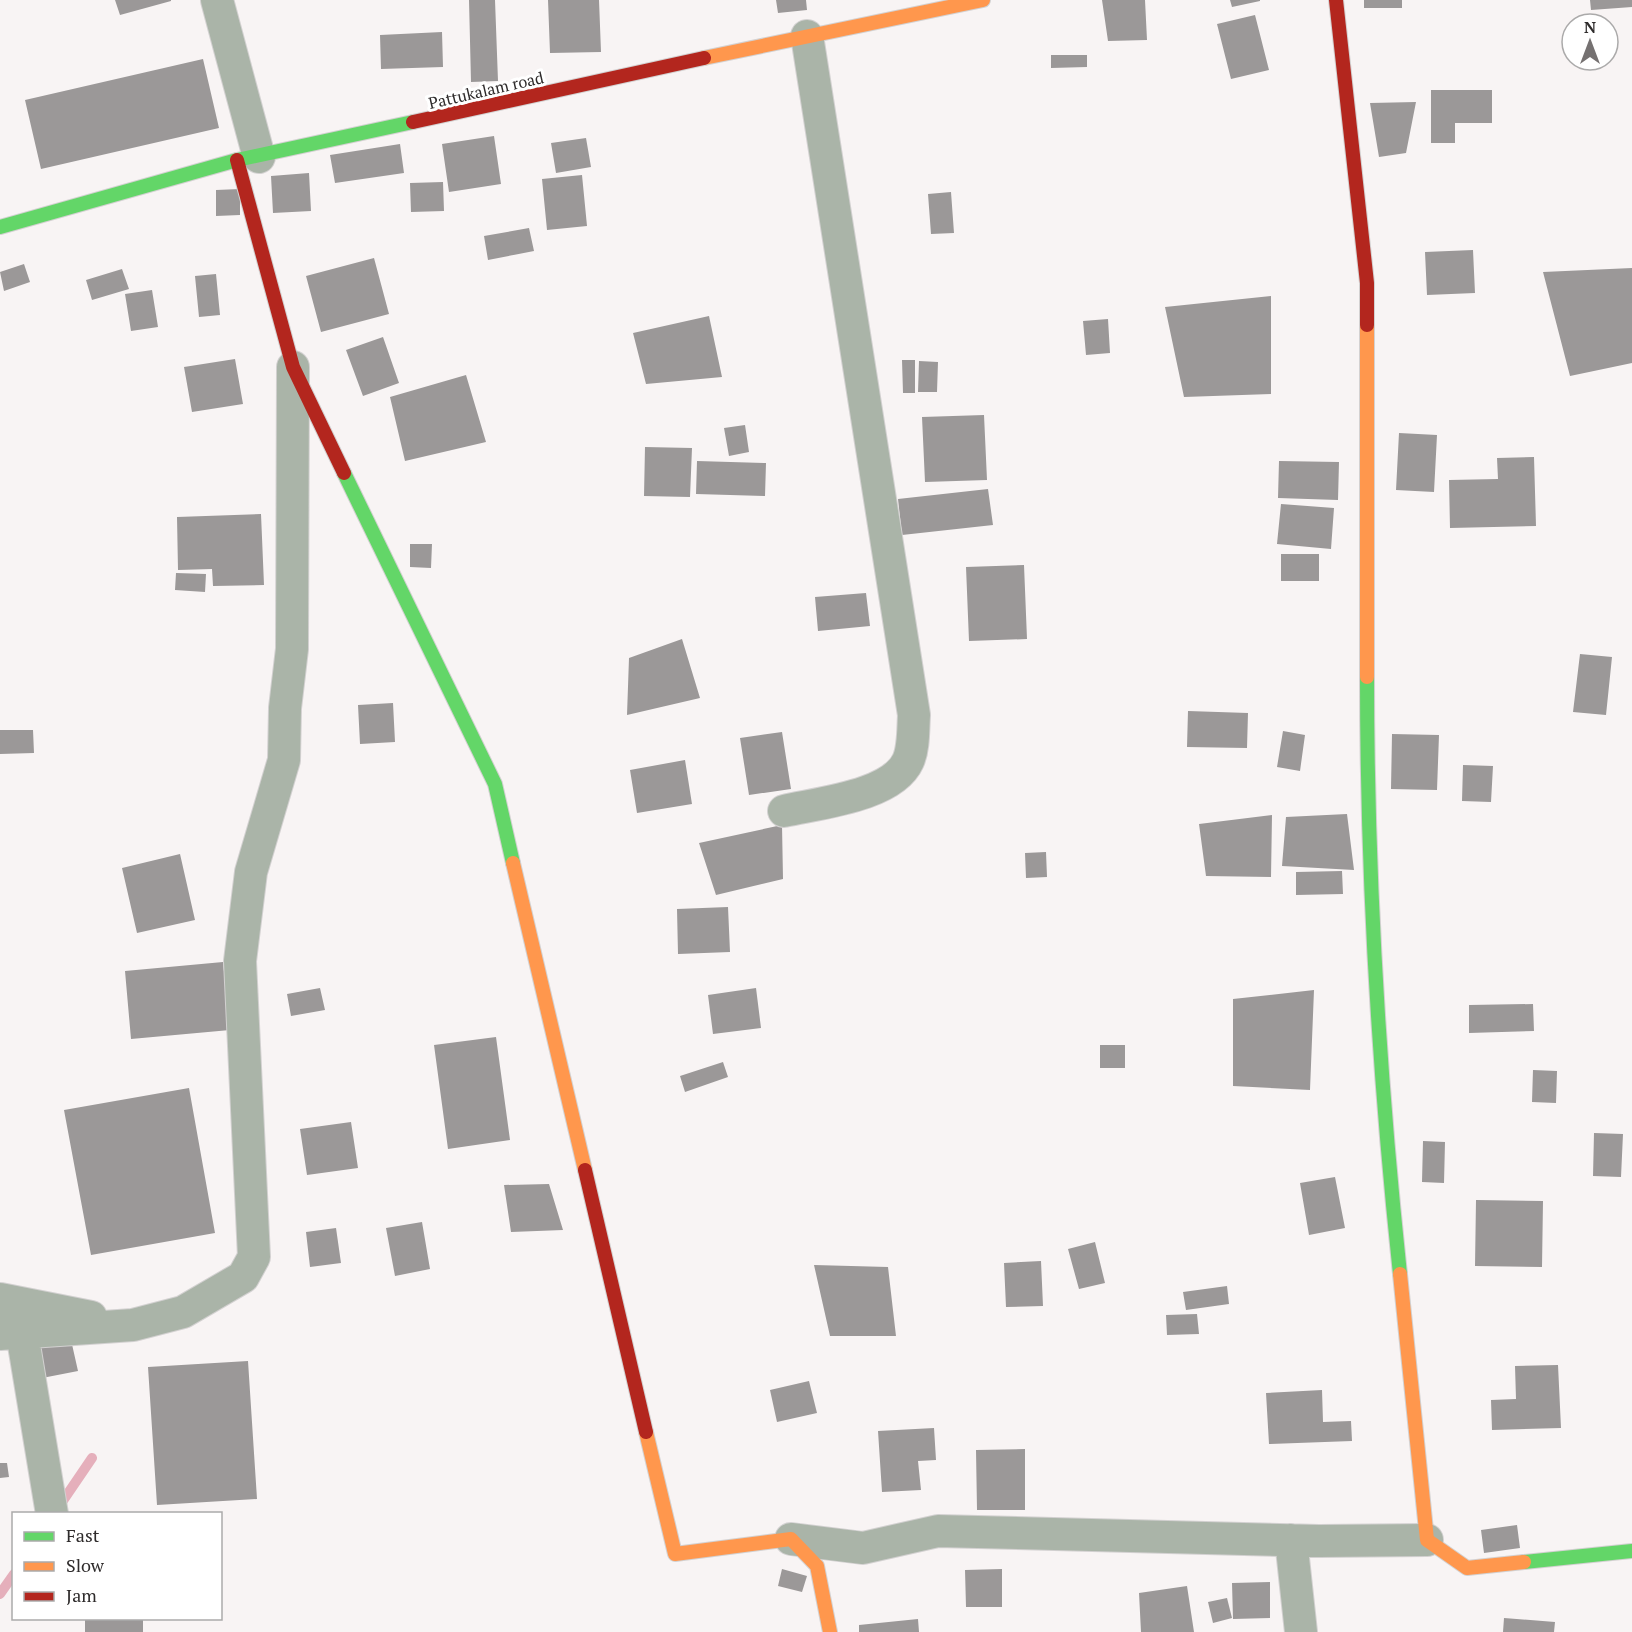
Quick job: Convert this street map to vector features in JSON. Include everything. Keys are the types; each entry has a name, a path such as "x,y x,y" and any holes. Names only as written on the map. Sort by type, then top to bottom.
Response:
{"street":[{"path":"11,1333 133,1325 183,1312 243,1277 254,1257 240,961 251,872 284,760 285,708 292,649 293,367 248,159 217,0"},
{"name":"Pattukalam road","path":"0,227 248,159 807,36 983,0"},
{"path":"1336,0 1367,283 1367,806 1387,1139 1426,1540"},
{"path":"784,811 881,787 900,775 909,759 914,715 807,36"},
{"path":"293,367 495,784 675,1554 791,1539 862,1548 938,1532 1291,1540 1426,1540 1467,1568 1632,1551"},
{"path":"52,1512 5,1300 133,1325"},
{"path":"791,1539 818,1566 830,1632"},
{"path":"1291,1540 1301,1632"}],"building":[{"path":"115,0 171,0 171,1 120,15"},
{"path":"469,0 495,0 498,81 471,82"},
{"path":"548,0 599,0 601,52 550,53"},
{"path":"776,0 806,0 807,10 778,13"},
{"path":"1102,0 1145,0 1147,40 1108,41"},
{"path":"1230,0 1260,0 1260,1 1232,7"},
{"path":"1364,0 1402,0 1402,8 1364,8"},
{"path":"1590,0 1632,0 1632,7 1591,10"},
{"path":"1255,15 1269,70 1231,79 1217,24"},
{"path":"442,32 443,67 381,69 380,35"},
{"path":"1051,55 1087,55 1087,67 1051,68"},
{"path":"203,59 219,128 41,169 25,100"},
{"path":"1431,90 1492,90 1492,123 1455,123 1455,143 1431,143"},
{"path":"1416,102 1406,153 1379,157 1370,103"},
{"path":"494,136 501,184 449,192 442,144"},
{"path":"586,138 591,167 556,173 551,143"},
{"path":"400,144 404,173 335,183 330,155"},
{"path":"309,173 311,211 273,213 271,176"},
{"path":"582,175 587,226 547,230 542,179"},
{"path":"443,182 444,211 411,212 410,183"},
{"path":"240,189 240,215 216,216 216,190"},
{"path":"951,192 954,233 931,234 928,194"},
{"path":"529,228 534,251 488,260 484,236"},
{"path":"1473,250 1475,293 1427,295 1425,252"},
{"path":"374,258 389,314 321,332 306,276"},
{"path":"24,264 30,282 4,291 0,272"},
{"path":"1632,268 1632,363 1570,376 1543,272"},
{"path":"122,269 129,289 92,300 86,280"},
{"path":"216,274 220,315 199,317 195,276"},
{"path":"152,290 158,327 131,331 125,294"},
{"path":"1271,296 1271,394 1184,397 1165,307"},
{"path":"709,316 722,377 646,384 633,333"},
{"path":"1108,319 1110,353 1086,355 1083,321"},
{"path":"383,337 399,383 363,396 346,350"},
{"path":"235,359 243,404 192,412 184,367"},
{"path":"902,360 915,360 915,393 903,393"},
{"path":"919,361 938,362 937,392 918,392"},
{"path":"466,375 486,442 405,461 390,397"},
{"path":"984,415 987,480 925,482 922,417"},
{"path":"745,425 749,452 729,456 724,428"},
{"path":"1399,433 1437,435 1434,492 1396,490"},
{"path":"645,447 692,448 690,497 644,496"},
{"path":"1534,457 1536,526 1450,528 1449,480 1498,479 1497,458"},
{"path":"697,461 766,463 765,496 696,494"},
{"path":"1279,461 1339,462 1338,500 1278,498"},
{"path":"988,489 993,525 902,535 898,499"},
{"path":"1281,504 1334,508 1331,549 1277,544"},
{"path":"261,514 264,585 213,586 212,569 178,570 177,517"},
{"path":"410,544 432,544 431,568 410,567"},
{"path":"1281,554 1319,554 1319,581 1281,581"},
{"path":"1024,565 1027,639 969,641 966,567"},
{"path":"176,573 206,574 205,592 175,590"},
{"path":"866,593 870,626 818,631 815,597"},
{"path":"682,639 700,698 627,715 629,658"},
{"path":"1580,654 1612,657 1606,715 1573,712"},
{"path":"393,703 395,742 360,744 358,705"},
{"path":"1188,711 1248,713 1247,748 1187,747"},
{"path":"0,730 33,730 34,753 0,754"},
{"path":"1283,731 1305,735 1300,771 1277,767"},
{"path":"782,732 791,789 749,795 740,738"},
{"path":"1392,734 1439,735 1437,790 1391,789"},
{"path":"685,760 692,804 637,813 630,770"},
{"path":"1463,765 1493,766 1491,802 1462,801"},
{"path":"1347,814 1354,870 1282,866 1286,817"},
{"path":"1272,815 1271,877 1206,876 1199,824"},
{"path":"782,825 783,879 716,895 699,843"},
{"path":"1046,852 1047,877 1026,878 1025,853"},
{"path":"180,854 195,920 137,933 122,868"},
{"path":"1342,871 1343,894 1296,895 1296,872"},
{"path":"728,907 730,952 678,954 677,909"},
{"path":"223,962 230,1030 131,1039 125,971"},
{"path":"320,988 325,1010 291,1016 287,994"},
{"path":"756,988 761,1028 713,1034 708,995"},
{"path":"1314,990 1310,1090 1233,1086 1233,999"},
{"path":"1533,1004 1534,1031 1469,1033 1469,1005"},
{"path":"496,1037 510,1140 448,1149 434,1045"},
{"path":"1100,1045 1125,1045 1125,1068 1100,1068"},
{"path":"723,1062 728,1077 685,1092 680,1076"},
{"path":"1533,1070 1557,1071 1556,1103 1532,1102"},
{"path":"189,1088 215,1233 91,1255 64,1110"},
{"path":"351,1122 358,1168 307,1175 300,1129"},
{"path":"1594,1133 1623,1134 1621,1177 1593,1176"},
{"path":"1423,1141 1445,1142 1444,1183 1422,1182"},
{"path":"1335,1177 1345,1228 1309,1235 1300,1183"},
{"path":"549,1184 563,1230 511,1232 504,1185"},
{"path":"1476,1200 1543,1201 1542,1267 1475,1266"},
{"path":"422,1222 430,1269 395,1276 386,1228"},
{"path":"336,1228 341,1263 310,1267 306,1232"},
{"path":"1095,1242 1105,1283 1079,1289 1068,1249"},
{"path":"1041,1261 1043,1306 1006,1307 1004,1263"},
{"path":"814,1265 888,1267 896,1336 830,1336"},
{"path":"1227,1286 1229,1304 1186,1310 1183,1292"},
{"path":"1197,1314 1199,1334 1167,1335 1166,1315"},
{"path":"69,1331 78,1371 37,1379 29,1339"},
{"path":"248,1361 257,1499 157,1505 148,1367"},
{"path":"1558,1365 1561,1428 1492,1430 1491,1400 1516,1399 1515,1366"},
{"path":"809,1381 817,1413 777,1422 770,1390"},
{"path":"1322,1390 1323,1422 1351,1421 1352,1441 1269,1444 1266,1393"},
{"path":"934,1428 936,1460 918,1461 921,1490 882,1492 878,1431"},
{"path":"1025,1449 1025,1510 977,1510 976,1450"},
{"path":"0,1463 7,1463 9,1477 0,1478"},
{"path":"1517,1525 1520,1548 1484,1553 1481,1530"},
{"path":"782,1569 807,1576 802,1592 778,1586"},
{"path":"1002,1569 1002,1607 966,1607 965,1570"},
{"path":"1270,1582 1270,1618 1233,1619 1232,1583"},
{"path":"1187,1586 1194,1632 1141,1632 1139,1593"},
{"path":"1227,1598 1232,1618 1213,1623 1208,1602"},
{"path":"1504,1618 1555,1622 1554,1632 1503,1632"},
{"path":"918,1619 919,1632 859,1632 859,1625"},
{"path":"85,1620 143,1620 143,1632 85,1632"}],"waterway":[{"path":"58,1508 92,1458"},
{"path":"0,1594 12,1577"}],"traffic: fast":[{"path":"0,227 237,160 413,122"},
{"path":"344,473 495,784 513,863"},
{"path":"1367,677 1369,826 1380,1051 1400,1274"},
{"path":"1524,1562 1632,1551"}],"traffic: slow":[{"path":"704,58 983,0"},
{"path":"1367,325 1367,677"},
{"path":"513,863 585,1170"},
{"path":"1400,1274 1427,1540 1467,1568 1524,1562"},
{"path":"646,1432 675,1554 791,1539 817,1566 830,1632"}],"traffic: jam":[{"path":"1336,0 1367,283 1367,325"},
{"path":"413,122 704,58"},
{"path":"237,160 293,367 344,473"},
{"path":"585,1170 646,1432"}]}
